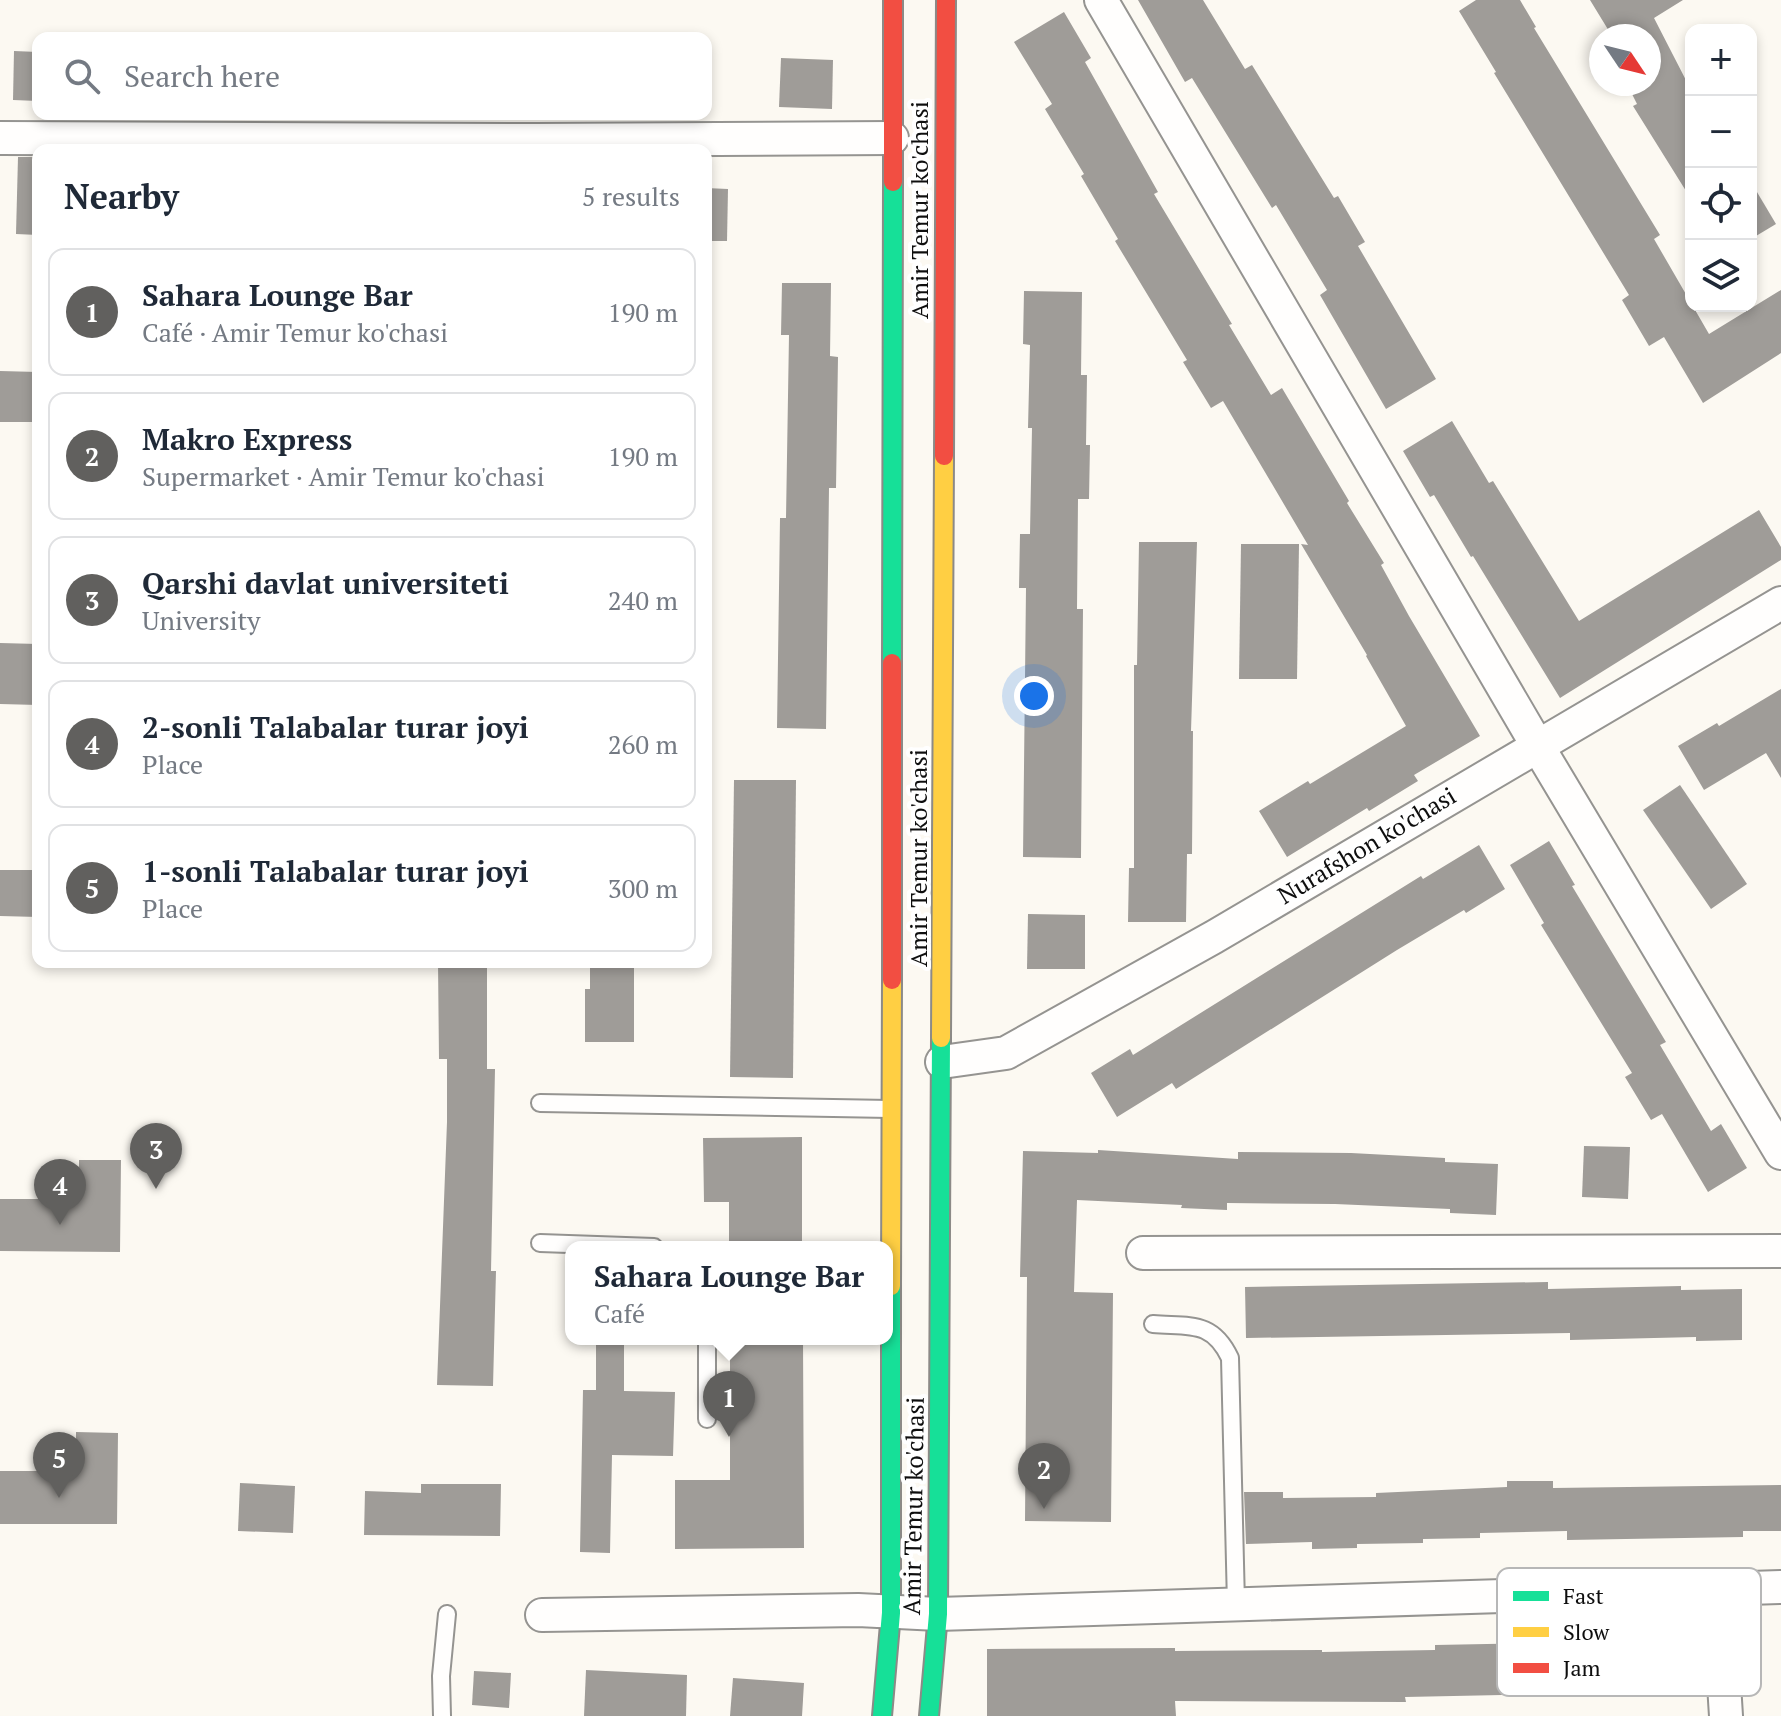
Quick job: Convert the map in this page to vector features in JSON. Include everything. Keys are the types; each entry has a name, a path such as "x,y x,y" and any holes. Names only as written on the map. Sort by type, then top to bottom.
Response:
{"main road":[{"name":"Amir Temur ko'chasi","path":"891,1241 893,0"},
{"name":"Amir Temur ko'chasi","path":"929,1716 938,1614 954,5"},
{"name":"Amir Temur ko'chasi","path":"882,1716 891,1613 891,1345"}],"street":[{"path":"1101,0 1537,745 1781,1153"},
{"path":"0,138 892,138"},
{"name":"Nurafshon ko'chasi","path":"942,1062 1006,1053 1214,937 1537,745 1779,609"},
{"path":"1143,1253 1781,1251"},
{"path":"1761,1588 1781,1587"},
{"path":"542,1615 858,1610 938,1614 1497,1596"},
{"path":"1725,1696 1726,1716"}],"lane":[{"path":"540,1103 891,1109"},
{"path":"540,1243 565,1244"},
{"path":"1153,1324 1206,1329 1222,1341 1230,1358 1236,1604"},
{"path":"707,1345 707,1419"},
{"path":"442,1716 441,1676 447,1614"}],"building":[{"path":"1138,0 1203,0 1245,69 1252,65 1334,198 1338,196 1365,242 1358,246 1436,379 1386,409 1320,295 1327,290 1276,205 1272,208 1192,78 1185,82"},
{"path":"1476,0 1520,0 1660,235 1654,239 1685,293 1685,312 1696,312 1709,334 1745,312 1757,312 1757,305 1781,290 1781,353 1703,403 1664,337 1649,346 1622,300 1629,295 1459,11"},
{"path":"1590,0 1683,0 1654,18 1657,24 1605,24"},
{"path":"1064,12 1091,58 1085,62 1158,192 1154,194 1232,324 1229,325 1271,395 1282,388 1480,736 1414,775 1418,781 1287,857 1259,811 1406,726 1301,544 1308,545 1223,401 1211,408 1183,362 1187,360 1115,241 1118,239 1081,176 1084,174 1045,109 1052,104 1014,42"},
{"path":"1661,32 1685,78 1685,189 1633,106 1637,104 1633,96 1661,96"},
{"path":"14,51 32,52 32,101 13,100"},
{"path":"781,58 833,60 832,109 779,107"},
{"path":"18,157 32,157 32,235 16,234"},
{"path":"712,188 728,189 727,241 712,241"},
{"path":"1757,192 1776,224 1757,235"},
{"path":"782,283 831,283 830,356 838,357 836,488 829,488 826,729 777,728 780,518 786,518 789,335 781,335"},
{"path":"1024,291 1082,292 1081,375 1087,375 1086,445 1090,445 1089,499 1078,499 1077,609 1083,609 1081,858 1023,857 1026,588 1019,588 1020,534 1030,534 1032,428 1028,428 1030,345 1023,344"},
{"path":"0,371 32,372 32,422 0,422"},
{"path":"1452,421 1489,483 1493,481 1579,621 1759,510 1781,547 1781,560 1560,698 1473,556 1434,495 1430,497 1403,451"},
{"path":"1139,542 1197,542 1191,731 1192,854 1187,854 1186,922 1128,922 1129,868 1134,868 1134,665 1137,665"},
{"path":"1241,544 1299,544 1297,679 1239,679"},
{"path":"0,643 32,644 32,705 0,704"},
{"path":"1781,689 1781,778 1766,753 1704,790 1678,746"},
{"path":"734,780 796,780 793,1078 730,1077"},
{"path":"1680,785 1747,884 1711,909 1643,810"},
{"path":"1549,841 1575,885 1572,886 1666,1042 1660,1045 1711,1131 1721,1124 1747,1168 1708,1192 1662,1114 1651,1120 1625,1077 1632,1073 1541,925 1544,923 1510,865"},
{"path":"1479,845 1505,889 1397,950 1176,1089 1172,1083 1117,1117 1091,1073 1130,1049 1133,1055 1421,876 1423,879"},
{"path":"0,870 32,870 32,917 0,916"},
{"path":"1028,914 1085,915 1085,969 1027,969"},
{"path":"438,968 487,968 487,1069 495,1069 491,1271 496,1271 493,1386 437,1385 447,1122 447,1059 439,1059"},
{"path":"590,968 634,968 634,1042 585,1042 585,989 590,989"},
{"path":"802,1137 802,1241 729,1241 729,1202 704,1202 703,1138"},
{"path":"1584,1146 1630,1147 1628,1199 1582,1197"},
{"path":"1098,1150 1238,1159 1238,1152 1351,1153 1498,1164 1496,1215 1450,1213 1450,1209 1335,1204 1227,1203 1227,1210 1077,1200 1074,1292 1113,1293 1111,1522 1025,1521 1027,1277 1020,1277 1023,1151 1098,1153"},
{"path":"79,1160 121,1160 120,1252 0,1251 0,1199 79,1199"},
{"path":"1548,1282 1548,1289 1681,1286 1681,1290 1742,1289 1742,1340 1696,1341 1696,1337 1570,1340 1570,1333 1246,1338 1245,1287"},
{"path":"596,1345 624,1345 624,1391 675,1392 673,1456 612,1455 610,1553 580,1552 583,1390 596,1390"},
{"path":"730,1345 803,1345 804,1548 675,1549 675,1480 730,1480"},
{"path":"76,1432 118,1433 117,1524 0,1524 0,1471 76,1471"},
{"path":"1507,1481 1553,1481 1553,1488 1781,1485 1781,1531 1743,1531 1743,1537 1567,1540 1567,1531 1480,1533 1480,1538 1357,1544 1357,1548 1312,1549 1312,1542 1246,1544 1244,1492 1283,1492 1283,1498 1376,1497 1376,1493 1507,1487"},
{"path":"240,1483 295,1486 293,1533 238,1531"},
{"path":"421,1484 501,1484 500,1536 364,1535 365,1491 421,1493"},
{"path":"1497,1644 1497,1695 1405,1697 1406,1702 1175,1701 1176,1716 987,1716 987,1649 1175,1648 1175,1651 1322,1652 1435,1650 1435,1645"},
{"path":"586,1670 687,1675 686,1716 584,1716"},
{"path":"474,1671 511,1673 509,1708 472,1705"},
{"path":"733,1678 804,1683 802,1716 730,1716"}],"traffic: fast":[{"path":"892,663 893,182"},
{"path":"929,1716 938,1614 941,1038"},
{"path":"882,1716 891,1613 891,1345"}],"traffic: slow":[{"path":"941,1038 944,456"},
{"path":"891,1241 892,980"}],"traffic: jam":[{"path":"893,0 893,182"},
{"path":"944,456 946,0"},
{"path":"892,663 892,980"}],"place":[{"name":"Qarshi davlat universiteti","path":"156,1189"},
{"name":"2-sonli Talabalar turar joyi","path":"60,1225"},
{"name":"Sahara Lounge Bar","path":"729,1437"},
{"name":"1-sonli Talabalar turar joyi","path":"59,1498"},
{"name":"Makro Express","path":"1044,1509"}]}
